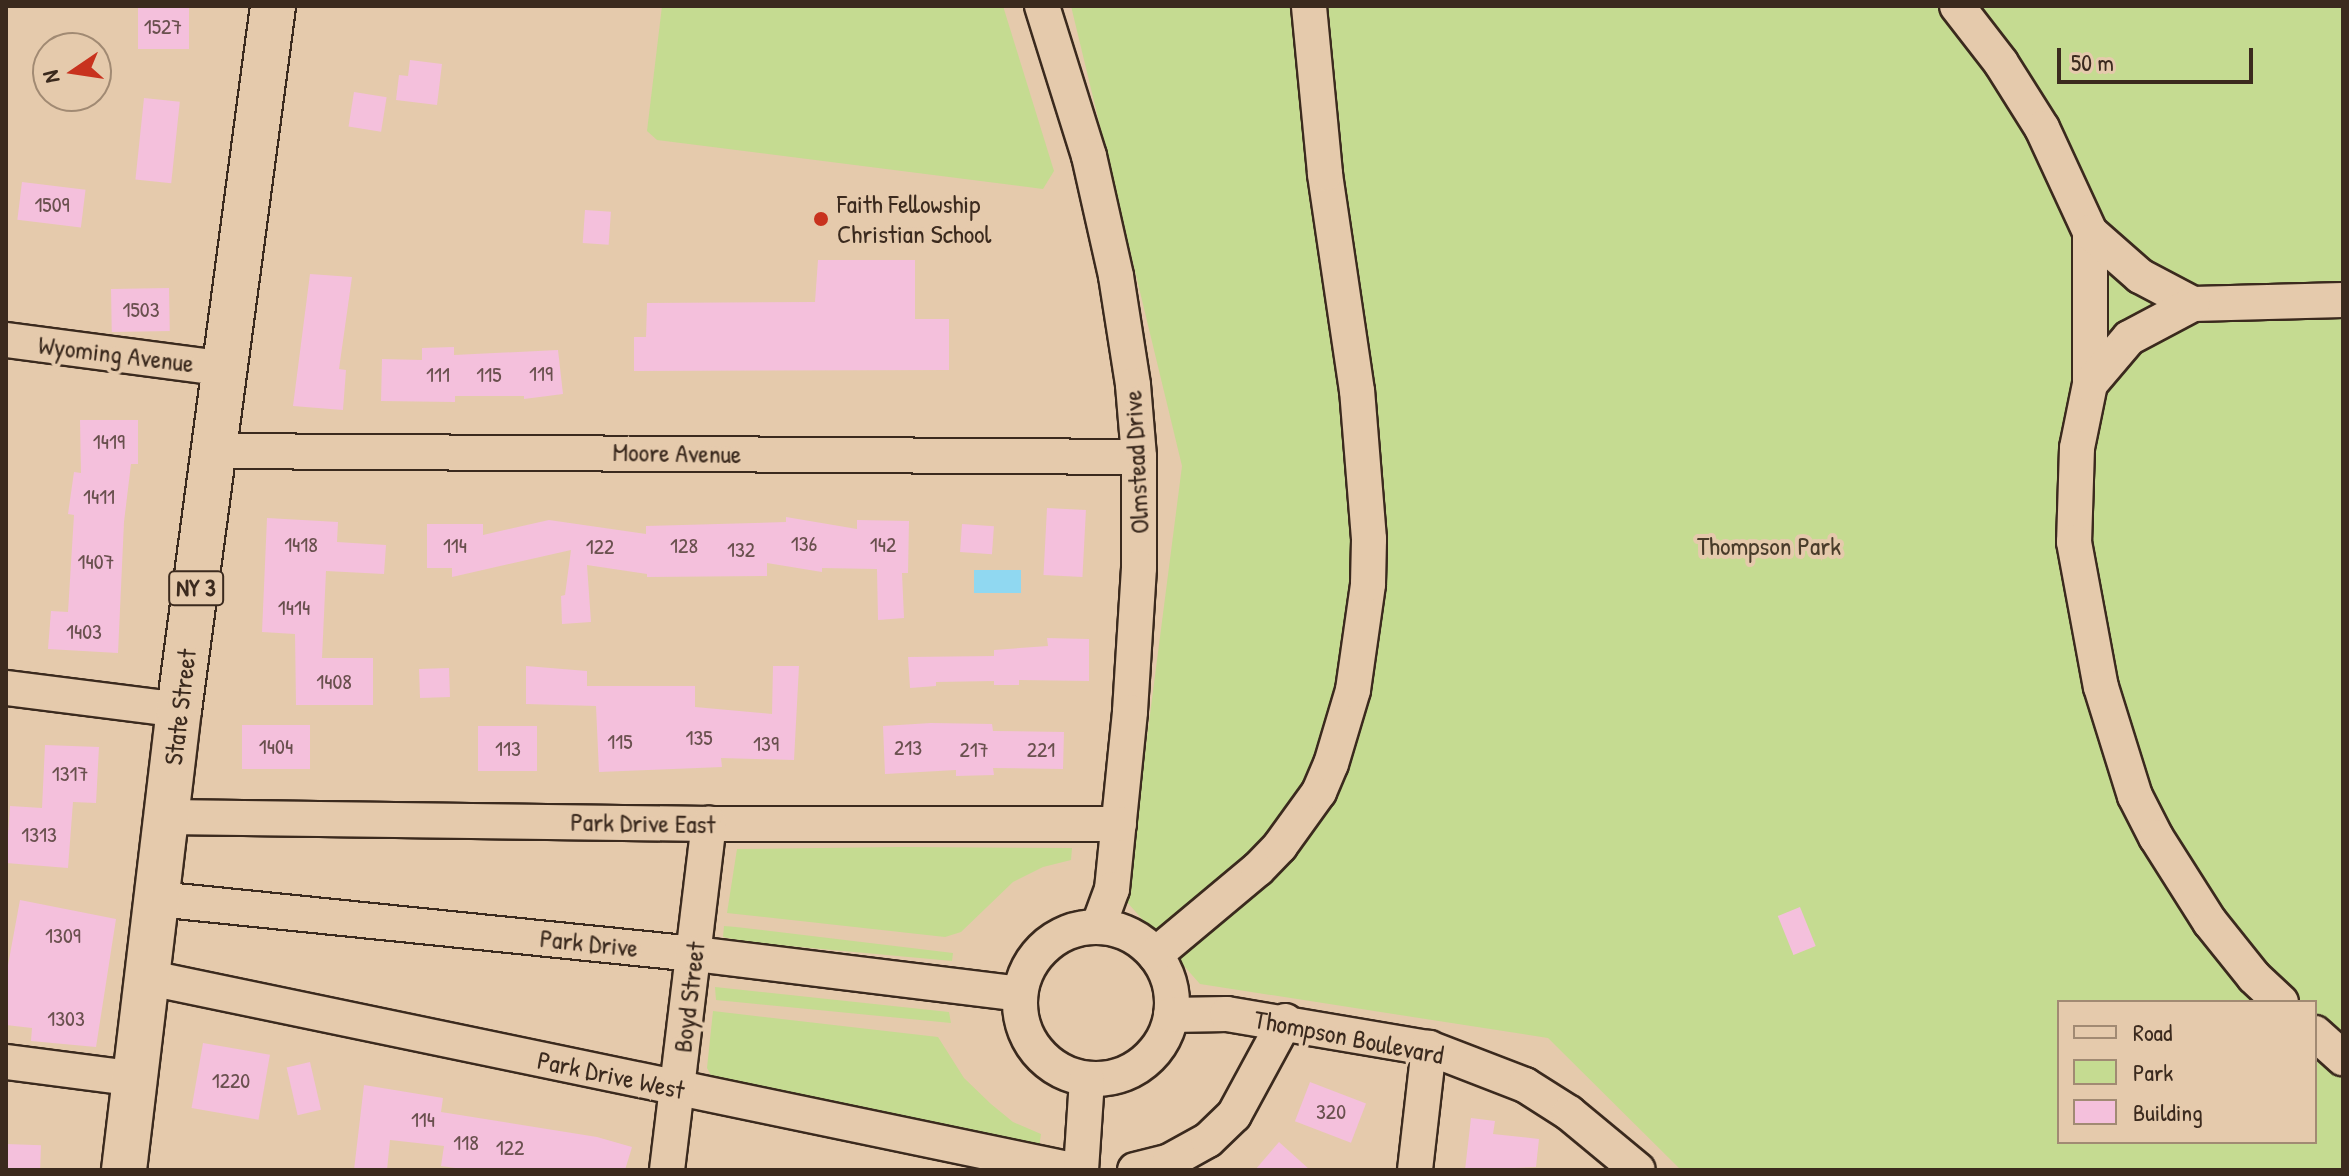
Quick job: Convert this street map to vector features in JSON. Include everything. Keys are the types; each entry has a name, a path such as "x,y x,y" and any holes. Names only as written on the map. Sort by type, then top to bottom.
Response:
{"highway":[{"name":"State Street","path":"124,1170 150,978 179,710 273,6"}],"street":[{"name":"Olmstead Drive","path":"1042,6 1089,156 1116,276 1133,385 1139,457 1139,568 1119,824 1112,889 1098,927"},
{"path":"1155,955 1258,869 1280,846 1321,786 1353,690 1368,584 1369,539 1357,391 1325,173 1309,6"},
{"path":"1957,6 2001,63 2042,128 2090,232 2140,276 2193,304"},
{"path":"2090,232 2090,384 2077,448 2074,542 2109,714 2135,796 2156,837 2210,922 2254,977 2279,1000"},
{"path":"2090,384 2129,338 2193,304 2343,300"},
{"name":"Wyoming Avenue","path":"6,340 226,369"},
{"name":"Moore Avenue","path":"215,451 1139,457"},
{"path":"6,688 179,710"},
{"name":"Park Drive East","path":"167,817 709,824 1119,824"},
{"name":"Boyd Street","path":"667,1170 709,824"},
{"name":"Park Drive","path":"157,899 695,954 1020,994"},
{"path":"1098,927 1119,931 1139,941 1155,955 1171,994 1171,1015 1164,1037 1141,1063 1110,1078 1087,1079 1064,1072 1037,1050 1021,1018 1020,994 1026,972 1047,946 1075,929 1098,927"},
{"name":"Park Drive West","path":"150,978 1073,1170"},
{"name":"Thompson Boulevard","path":"1171,1015 1227,1014 1285,1021 1429,1048 1525,1085 1569,1113 1638,1170"},
{"path":"1135,1170 1170,1161 1208,1140 1234,1115 1285,1021"},
{"path":"2317,1035 2343,1058"},
{"path":"1415,1170 1429,1048"},
{"path":"6,1062 137,1079"},
{"path":"1081,1170 1087,1079"}],"green space":[{"path":"662,6 1003,6 1054,171 1043,189 657,140 647,131"},
{"name":"Thompson Park","path":"1071,6 2343,6 2343,1170 1681,1170 1548,1038 1200,984 1126,901 1182,466"},
{"path":"1072,848 1071,860 1043,867 1013,882 961,932 945,937 727,913 737,849"},
{"path":"724,926 953,953 952,961 747,942 723,937"},
{"path":"715,987 949,1012 951,1023 716,1000"},
{"path":"713,1011 938,1037 964,1078 991,1104 1013,1122 1041,1134 1039,1148 714,1081 707,1068"}],"water":[{"path":"974,570 1021,570 1021,593 974,593"}],"building":[{"path":"138,6 189,6 189,49 138,49"},
{"path":"410,60 442,64 437,105 396,100 399,75 408,76"},
{"path":"354,92 387,97 381,132 349,127"},
{"path":"144,98 180,102 171,183 135,180"},
{"path":"22,182 86,190 81,228 17,220"},
{"path":"585,210 611,212 609,245 583,243"},
{"path":"818,260 915,260 915,319 949,319 949,370 634,371 634,337 646,337 647,303 815,302"},
{"path":"310,274 352,277 339,369 346,370 343,410 293,406"},
{"path":"169,288 170,331 112,332 111,289"},
{"path":"454,347 454,355 558,350 563,394 524,399 524,396 455,396 455,402 381,401 382,359 422,360 422,348"},
{"path":"80,420 138,420 138,464 131,464 124,522 118,653 48,649 51,611 68,612 74,515 68,514 74,472 81,473"},
{"path":"1047,508 1086,510 1082,577 1043,575"},
{"path":"786,517 857,529 857,520 909,521 908,573 902,573 904,618 878,620 877,569 822,568 822,572 767,563 767,576 647,577 647,574 587,565 591,622 562,624 561,596 565,595 571,550 452,577 452,568 427,568 427,524 483,524 483,535 549,520 646,534 646,526 786,522"},
{"path":"267,518 338,522 337,542 386,545 384,574 326,571 322,658 373,658 373,705 296,705 295,634 262,632"},
{"path":"962,524 994,526 992,554 960,552"},
{"path":"1047,638 1089,639 1089,681 1019,680 1019,685 994,685 994,681 936,682 936,686 910,688 908,657 994,656 994,650 1048,646"},
{"path":"526,666 587,671 587,686 695,686 695,707 772,714 773,666 799,666 794,760 721,758 722,767 599,772 596,706 526,704"},
{"path":"449,668 450,697 420,698 419,669"},
{"path":"992,724 993,731 1064,732 1063,769 993,768 994,775 956,776 956,770 885,774 883,726"},
{"path":"242,725 310,725 310,769 242,769"},
{"path":"478,726 537,726 537,771 478,771"},
{"path":"45,745 99,747 96,803 73,802 68,868 6,863 10,806 42,808"},
{"path":"20,900 116,919 96,1047 31,1041 32,1028 6,1025 6,976"},
{"path":"1800,907 1816,946 1793,955 1778,916"},
{"path":"203,1043 270,1055 259,1120 192,1108"},
{"path":"310,1062 321,1110 298,1115 287,1067"},
{"path":"1310,1082 1366,1104 1351,1143 1295,1121"},
{"path":"364,1085 443,1098 441,1112 597,1137 632,1147 625,1170 469,1170 441,1166 444,1146 390,1140 387,1170 354,1170"},
{"path":"1471,1118 1495,1121 1493,1134 1539,1139 1536,1167 1465,1170"},
{"path":"1279,1142 1310,1170 1255,1170"},
{"path":"6,1144 41,1145 40,1170 6,1170"}],"place":[{"name":"Faith Fellowship Christian School","path":"821,219"}]}
